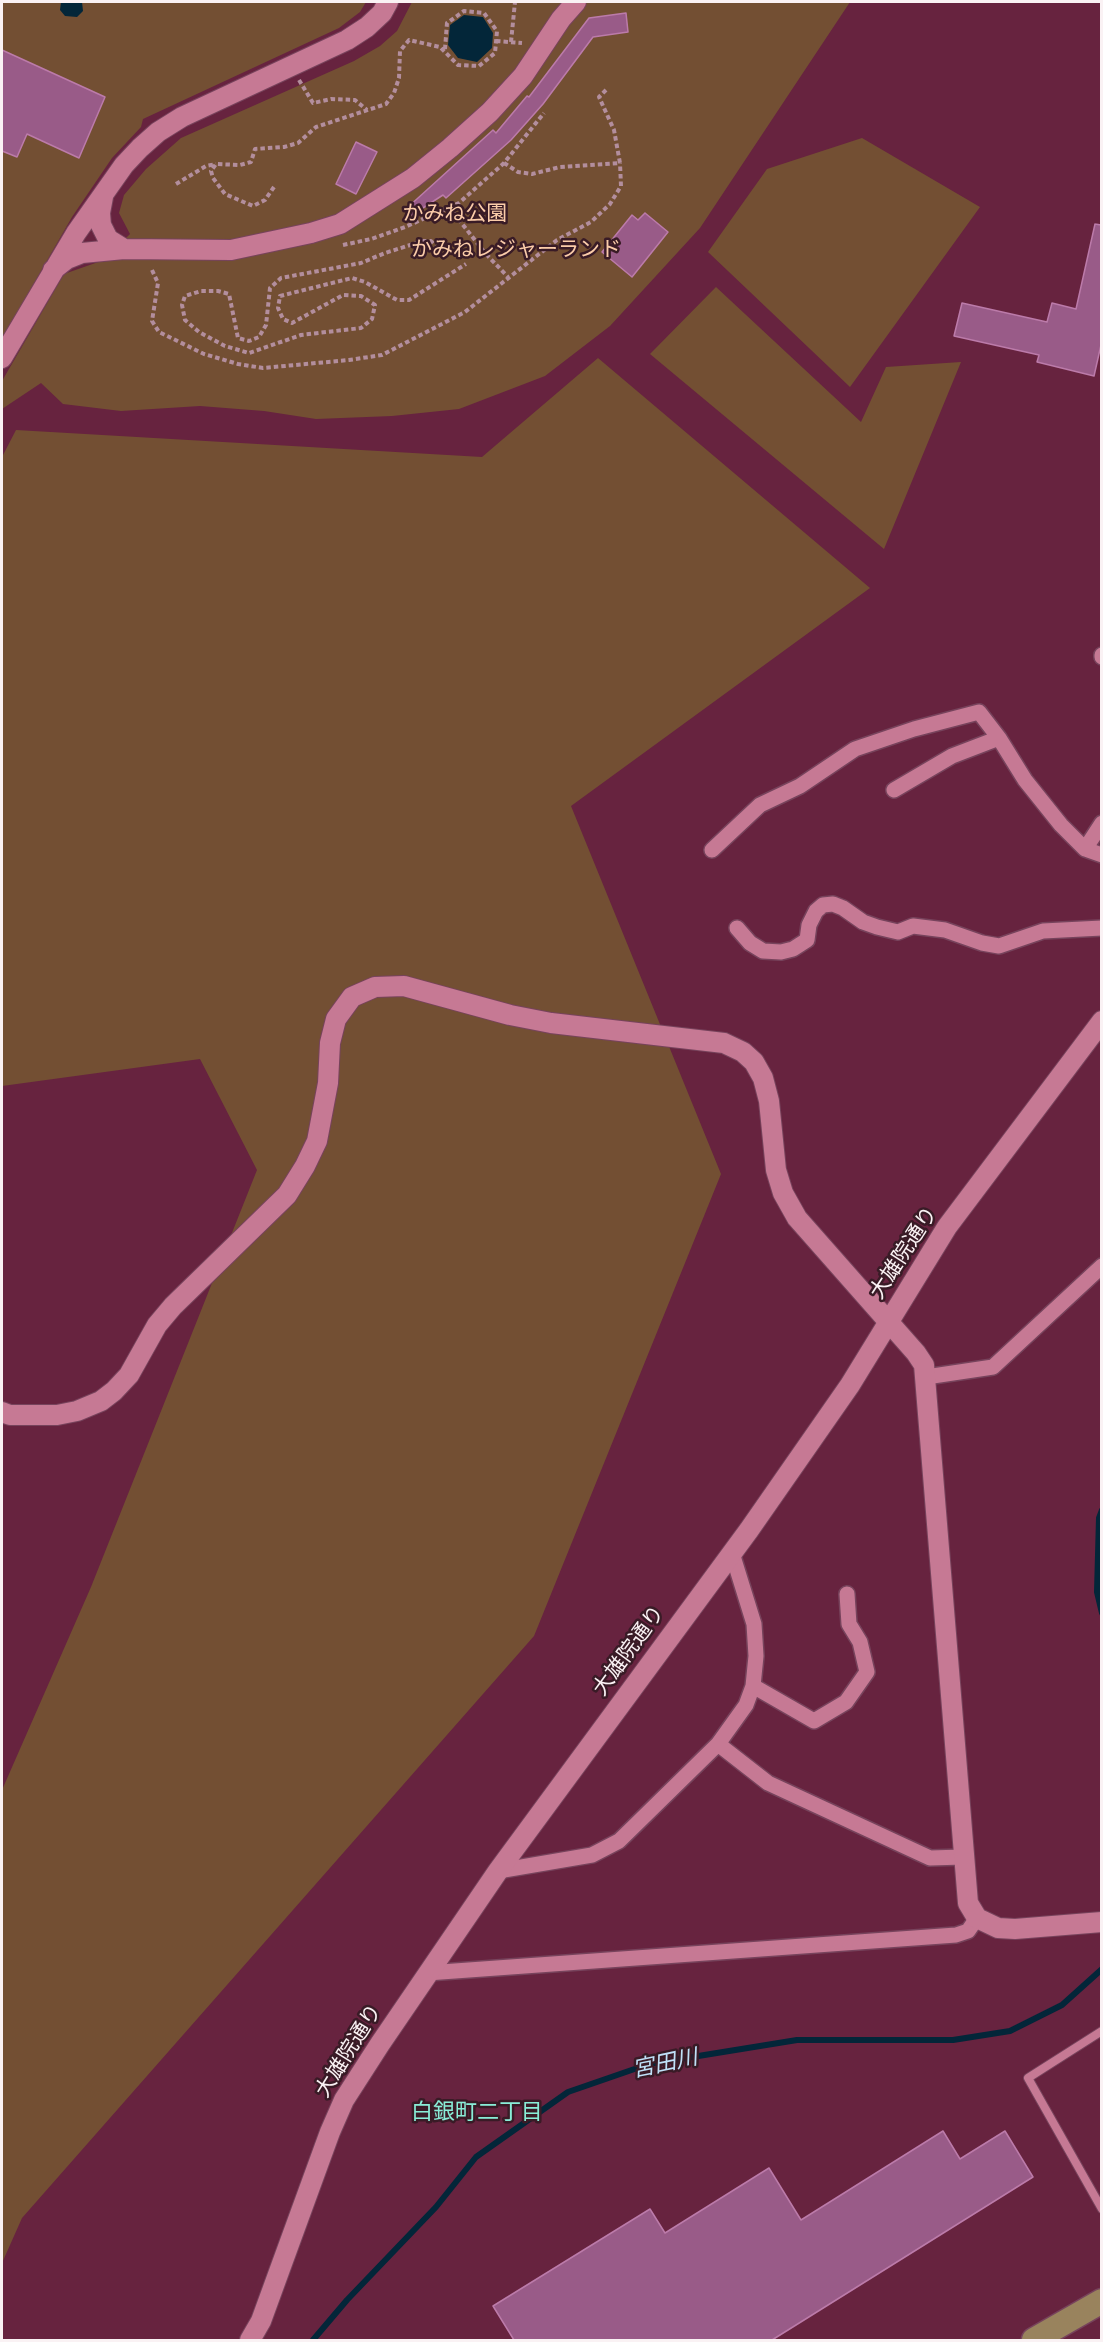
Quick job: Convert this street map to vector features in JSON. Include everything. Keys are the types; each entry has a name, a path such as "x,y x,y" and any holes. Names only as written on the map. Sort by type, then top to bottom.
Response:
{"main road":[{"path":"1034,2340 1101,2301"}],"street":[{"path":"2,358 52,270 103,194 124,165 158,132 182,117 347,40 367,27 382,13 388,2"},
{"path":"52,270 67,259 82,253 124,249 231,250 311,233 348,219 413,177 490,112 523,76 561,19 576,2"},
{"path":"103,194 101,225 108,238 124,249"},
{"path":"712,850 760,805 800,786 855,749 914,729 979,712 999,738 1025,780 1061,825 1085,849 1101,855"},
{"path":"894,790 952,756 999,738"},
{"path":"1085,849 1101,823"},
{"path":"737,928 750,943 763,951 793,950 807,940 809,925 816,911 823,905 833,904 863,922 877,927 898,932 913,926 945,930 982,943 999,946 1043,932 1101,928"},
{"path":"2,1412 37,1416 57,1415 77,1411 101,1401 129,1375 157,1325 173,1306 287,1195 317,1141 323,1115 330,1043 336,1019 352,997 375,987 404,986 510,1015 590,1029 724,1043 743,1052 754,1062 763,1078 769,1101 776,1170 783,1193 792,1210 924,1365 968,1903 976,1918 998,1928 1015,1929 1101,1922"},
{"name":"大雄院通り","path":"250,2340 261,2321 330,2132 344,2100 427,1973 498,1871 732,1552 850,1385 947,1227 1101,1021"},
{"path":"926,1377 993,1367 1101,1266"},
{"path":"498,1871 592,1855 619,1841 718,1744 746,1705 753,1686 756,1656 754,1624 732,1552"},
{"path":"753,1686 814,1721 846,1702 867,1672 860,1642 849,1624 847,1594"},
{"path":"718,1744 768,1783 930,1858 963,1857"},
{"path":"427,1973 956,1935 968,1931 976,1918"}],"lane":[{"path":"1101,2031 1028,2078 1101,2209"}],"path":[{"path":"511,42 515,2"},
{"path":"176,184 206,166 240,165 251,162 255,149 284,147 298,143 316,127 386,104 394,93 399,78 400,51 408,40 434,44 445,49 458,65 479,66 495,53 497,31 484,13 464,11 447,23 445,49"},
{"path":"291,67 313,103 331,99 355,99 367,111"},
{"path":"152,270 158,283 152,321 159,332 204,354 238,364 263,368 382,355 465,312 557,240 591,222 610,204 621,186 620,163 614,130 599,97 608,90"},
{"path":"504,163 518,172 532,174 560,167 620,163"},
{"path":"216,164 211,171 213,178 225,194 253,206 266,200 274,186"},
{"path":"449,207 485,254 508,277"},
{"path":"438,249 431,241 423,241 361,263 281,278 270,288 266,325 259,337 249,341 238,338 229,294 218,291 201,291 185,296 182,305 185,320 199,332 225,346 249,353 301,335 361,328 372,319 375,305 361,296 343,295 292,323 283,319 278,308 280,296 352,278 365,282 397,300 409,300 466,264"}],"green space":[{"path":"2,2 366,2 360,12 339,28 143,119 141,127 112,158 72,217 2,339"},
{"name":"かみねレジャーランド","path":"412,2 850,2 700,228 610,326 545,376 459,409 392,416 316,419 264,411 200,406 121,411 63,404 41,383 2,409 2,381 64,274 104,260 130,234 119,213 124,195 146,169 181,138 354,61 380,46 397,31"},
{"path":"862,138 980,207 850,387 708,252 767,169"},
{"path":"716,287 861,422 886,367 961,362 884,549 650,354"},
{"path":"598,358 870,588 571,806 721,1174 534,1636 22,2218 2,2263 2,1790 91,1587 257,1170 200,1059 2,1086 2,457 16,430 482,457"}],"water":[{"path":"61,2 82,2 83,11 77,17 65,16 60,10"},
{"path":"464,15 483,17 493,33 492,48 477,62 458,58 448,45 450,25"}],"building":[{"path":"626,13 628,32 593,37 543,104 511,140 446,198 443,195 412,215 407,208 493,130 496,133 527,96 529,97 589,18"},
{"path":"2,50 105,97 79,158 27,134 17,157 2,151"},
{"path":"356,142 377,152 356,194 336,184"},
{"path":"645,213 668,232 632,277 602,252 632,215 638,220"},
{"path":"1095,224 1101,225 1101,345 1094,376 1037,362 1039,355 954,336 962,303 1047,322 1052,303 1076,309"},
{"path":"943,2131 960,2159 1005,2131 1033,2177 772,2340 514,2340 493,2306 650,2209 665,2233 769,2168 801,2220"}],"waterway":[{"name":"宮田川","path":"1102,1510 1099,1518 1097,1592 1102,1613"},
{"name":"宮田川","path":"313,2340 347,2300 436,2207 476,2157 568,2092 649,2064 797,2040 953,2040 1010,2031 1062,2005 1102,1969"}],"district":[{"name":"白銀町二丁目","path":"477,2113"}],"park label":[{"name":"かみね公園","path":"455,214"}]}
